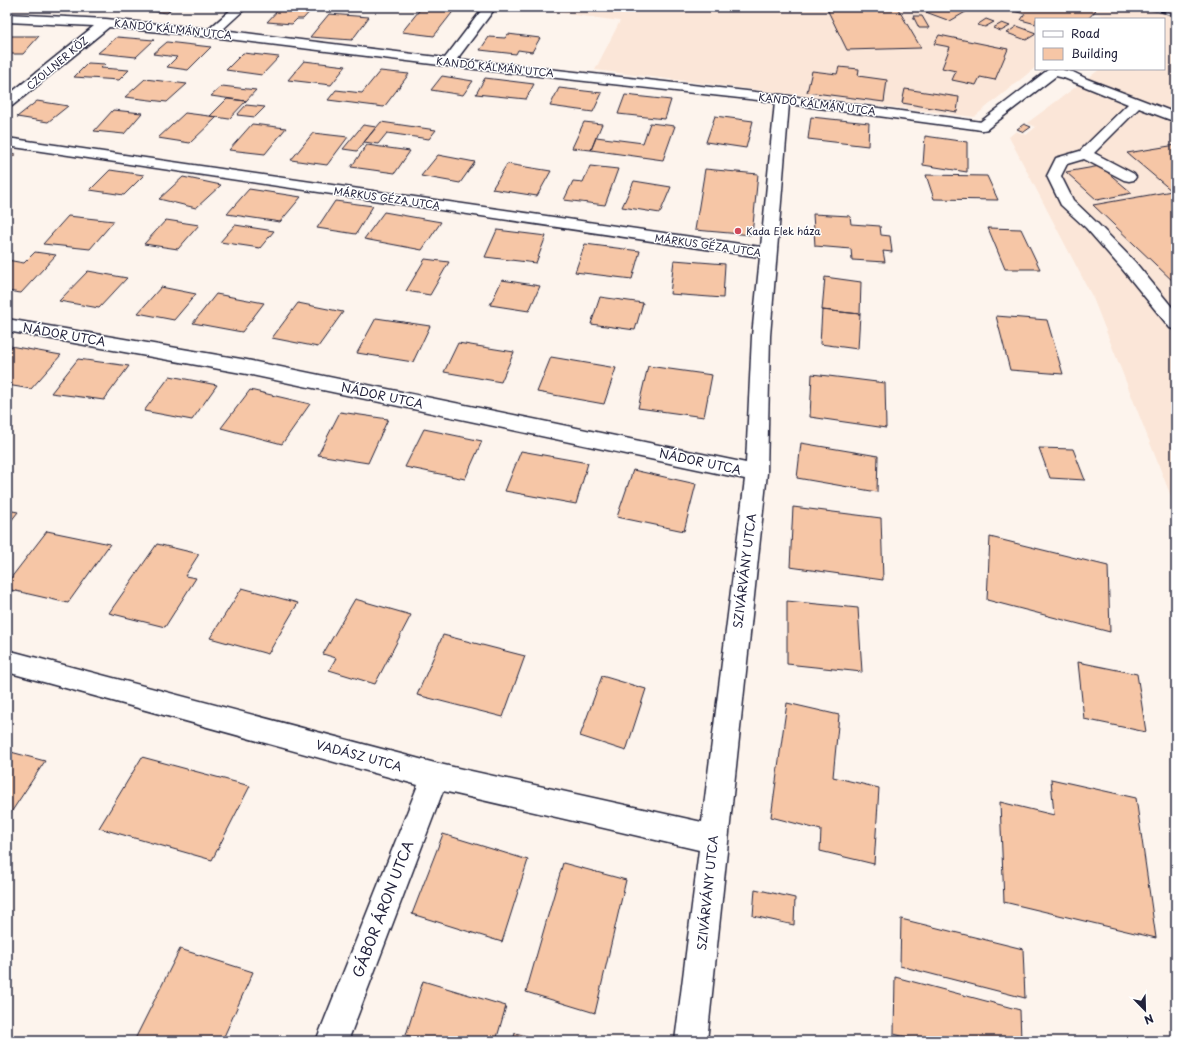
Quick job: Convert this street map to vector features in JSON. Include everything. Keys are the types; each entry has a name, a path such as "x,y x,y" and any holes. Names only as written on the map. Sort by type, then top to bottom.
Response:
{"street":[{"path":"22,18 40,7"},
{"path":"212,33 241,7"},
{"path":"448,62 490,7"},
{"name":"KANDÓ KÁLMÁN UTCA","path":"7,18 106,22 212,33 448,62 782,99 982,126"},
{"name":"CZOLLNER KÖZ","path":"7,103 106,22"},
{"path":"7,92 22,92"},
{"name":"SZIVÁRVÁNY UTCA","path":"691,1041 756,474 761,336 782,99"},
{"name":"MÁRKUS GÉZA UTCA","path":"7,142 768,253"},
{"name":"NÁDOR UTCA","path":"7,326 247,368 756,474"},
{"name":"VADÁSZ UTCA","path":"7,661 435,776 714,839"},
{"name":"GÁBOR ÁRON UTCA","path":"332,1041 435,776"}],"lane":[{"path":"982,126 1055,70 1176,118"},
{"path":"1137,103 1085,154 1061,161 1054,176 1066,202 1091,225 1129,266 1176,324"},
{"path":"1085,154 1129,178"}],"shaded area":[{"path":"1176,7 1176,509 1093,298 1009,137 1016,131 1026,135 1036,127 1027,123 1099,70 1165,70 1165,18 1110,18 1093,13 1035,18 1035,68 974,117 595,70 620,21 523,8"}],"building":[{"path":"146,7 173,7 167,13 143,10"},
{"path":"281,7 314,7 303,19 297,19 292,24 267,22"},
{"path":"422,7 455,9 434,36 402,32"},
{"path":"826,7 897,7 921,48 847,50"},
{"path":"959,7 969,10 950,21 915,8"},
{"path":"997,7 1085,7 1096,10 1089,18 1035,18 1035,24 1021,20 1025,14"},
{"path":"329,14 369,17 352,40 310,37"},
{"path":"913,16 922,16 929,28 919,28"},
{"path":"986,19 994,22 985,27 977,25"},
{"path":"1002,23 1010,26 1001,31 993,28"},
{"path":"1017,26 1035,33 1035,35 1026,40 1007,33"},
{"path":"508,34 540,38 532,52 518,50 516,54 480,50 489,37 505,38"},
{"path":"939,35 1008,49 995,80 980,77 976,85 952,80 956,71 942,68 950,47 934,44"},
{"path":"7,36 39,36 23,54 7,54"},
{"path":"117,37 154,40 136,57 98,53"},
{"path":"167,42 211,47 188,70 167,67 177,57 153,54"},
{"path":"243,53 279,57 262,75 226,70"},
{"path":"304,61 346,66 331,85 288,80"},
{"path":"88,63 105,64 101,68 129,70 119,80 74,77"},
{"path":"839,67 859,69 858,76 887,80 884,102 807,92 812,71 837,74"},
{"path":"380,71 409,74 384,107 328,100 336,90 362,93"},
{"path":"442,76 473,81 463,95 431,90"},
{"path":"485,78 534,84 526,99 476,94"},
{"path":"145,79 187,84 167,102 125,97"},
{"path":"222,86 256,90 246,101 211,96"},
{"path":"559,88 602,93 593,112 550,106"},
{"path":"905,89 959,97 957,112 902,103"},
{"path":"625,95 671,100 665,119 618,114"},
{"path":"227,99 246,101 229,119 210,116"},
{"path":"37,101 68,106 48,122 17,117"},
{"path":"246,105 265,107 255,117 237,115"},
{"path":"113,110 142,113 124,134 94,131"},
{"path":"185,113 217,117 190,143 158,138"},
{"path":"715,116 753,121 746,148 706,142"},
{"path":"811,117 869,123 868,146 808,139"},
{"path":"381,122 436,130 429,139 387,133 378,144 364,142"},
{"path":"584,122 602,124 591,150 572,148"},
{"path":"650,123 675,126 663,160 591,150 596,137 643,143"},
{"path":"252,124 286,128 265,154 229,150"},
{"path":"1024,124 1031,127 1024,132 1017,129"},
{"path":"363,125 376,127 357,151 343,149"},
{"path":"313,133 348,137 327,165 291,160"},
{"path":"925,136 967,142 967,172 923,165"},
{"path":"367,145 410,151 395,173 351,167"},
{"path":"1176,145 1176,284 1093,205 1172,191 1127,153"},
{"path":"7,153 16,154 7,161"},
{"path":"438,155 475,162 460,183 421,176"},
{"path":"507,164 551,171 537,196 492,189"},
{"path":"590,166 618,169 605,205 564,200 573,181 583,182"},
{"path":"1100,166 1132,193 1097,200 1066,172"},
{"path":"705,169 758,174 752,235 695,230"},
{"path":"110,170 144,175 124,195 90,190"},
{"path":"926,175 987,176 998,200 934,199"},
{"path":"183,177 221,185 196,208 159,199"},
{"path":"634,181 671,187 660,213 622,207"},
{"path":"249,189 301,197 280,222 227,214"},
{"path":"335,201 373,206 356,234 317,228"},
{"path":"384,212 441,222 422,250 364,239"},
{"path":"813,214 850,216 851,224 880,226 881,235 890,236 892,252 883,251 885,262 852,260 851,249 815,246"},
{"path":"68,216 114,221 90,249 43,244"},
{"path":"166,220 199,225 178,249 144,244"},
{"path":"235,225 274,231 260,248 220,242"},
{"path":"988,228 1021,229 1040,269 1005,269"},
{"path":"497,230 546,236 536,263 485,257"},
{"path":"585,244 640,251 632,279 575,272"},
{"path":"35,252 56,255 21,293 7,291 7,260 24,263"},
{"path":"425,259 449,262 430,295 406,291"},
{"path":"674,260 725,264 723,298 670,294"},
{"path":"88,271 127,278 99,308 59,301"},
{"path":"825,277 861,282 860,314 822,310"},
{"path":"502,280 540,286 529,311 490,305"},
{"path":"161,287 196,294 174,320 138,313"},
{"path":"216,294 264,303 242,332 193,323"},
{"path":"600,297 643,303 635,330 591,324"},
{"path":"298,303 343,312 318,347 272,338"},
{"path":"822,310 860,314 858,349 820,344"},
{"path":"996,316 1047,320 1063,374 1010,370"},
{"path":"376,318 430,326 413,362 357,353"},
{"path":"458,343 514,352 501,382 444,372"},
{"path":"10,346 61,355 31,389 7,385 7,350"},
{"path":"551,357 616,368 604,404 537,392"},
{"path":"78,359 129,366 104,400 51,393"},
{"path":"648,366 712,375 704,417 638,408"},
{"path":"812,374 885,383 886,428 810,417"},
{"path":"170,376 217,385 192,420 144,411"},
{"path":"250,390 310,404 282,444 221,428"},
{"path":"340,412 388,419 368,463 318,455"},
{"path":"424,429 482,441 465,479 405,467"},
{"path":"801,443 878,456 877,492 797,478"},
{"path":"1039,448 1073,449 1085,480 1050,478"},
{"path":"521,451 588,463 576,504 505,491"},
{"path":"633,470 696,484 684,531 617,517"},
{"path":"793,507 881,518 883,580 790,567"},
{"path":"7,510 18,512 7,526"},
{"path":"47,531 110,544 68,603 7,589 7,583"},
{"path":"990,537 1108,566 1110,632 987,600"},
{"path":"157,544 199,554 185,576 196,578 165,627 109,613"},
{"path":"242,588 298,603 268,654 210,638"},
{"path":"355,599 411,615 375,684 329,670 336,658 323,654"},
{"path":"787,601 858,608 862,672 787,664"},
{"path":"443,635 525,656 503,717 417,695"},
{"path":"1078,662 1137,674 1146,732 1084,719"},
{"path":"602,676 646,689 626,751 580,736"},
{"path":"787,703 839,715 833,777 879,788 874,864 820,851 821,830 771,817"},
{"path":"7,751 45,761 8,817 7,817"},
{"path":"142,757 250,786 212,860 99,828"},
{"path":"1051,779 1136,798 1156,938 1004,902 1000,802 1054,815"},
{"path":"443,834 528,860 502,942 412,914"},
{"path":"563,863 626,880 595,1013 526,992"},
{"path":"755,889 795,898 794,925 753,916"},
{"path":"901,919 1023,949 1025,998 900,966"},
{"path":"180,949 253,972 222,1041 134,1041"},
{"path":"895,977 1020,1010 1021,1041 921,1041 894,1034"},
{"path":"423,981 506,1006 496,1041 426,1041 406,1035"},
{"path":"515,1033 547,1041 513,1041"}],"railway":[{"path":"1144,7 1176,15"}],"place":[{"name":"Kada Elek háza","path":"738,231"}]}
